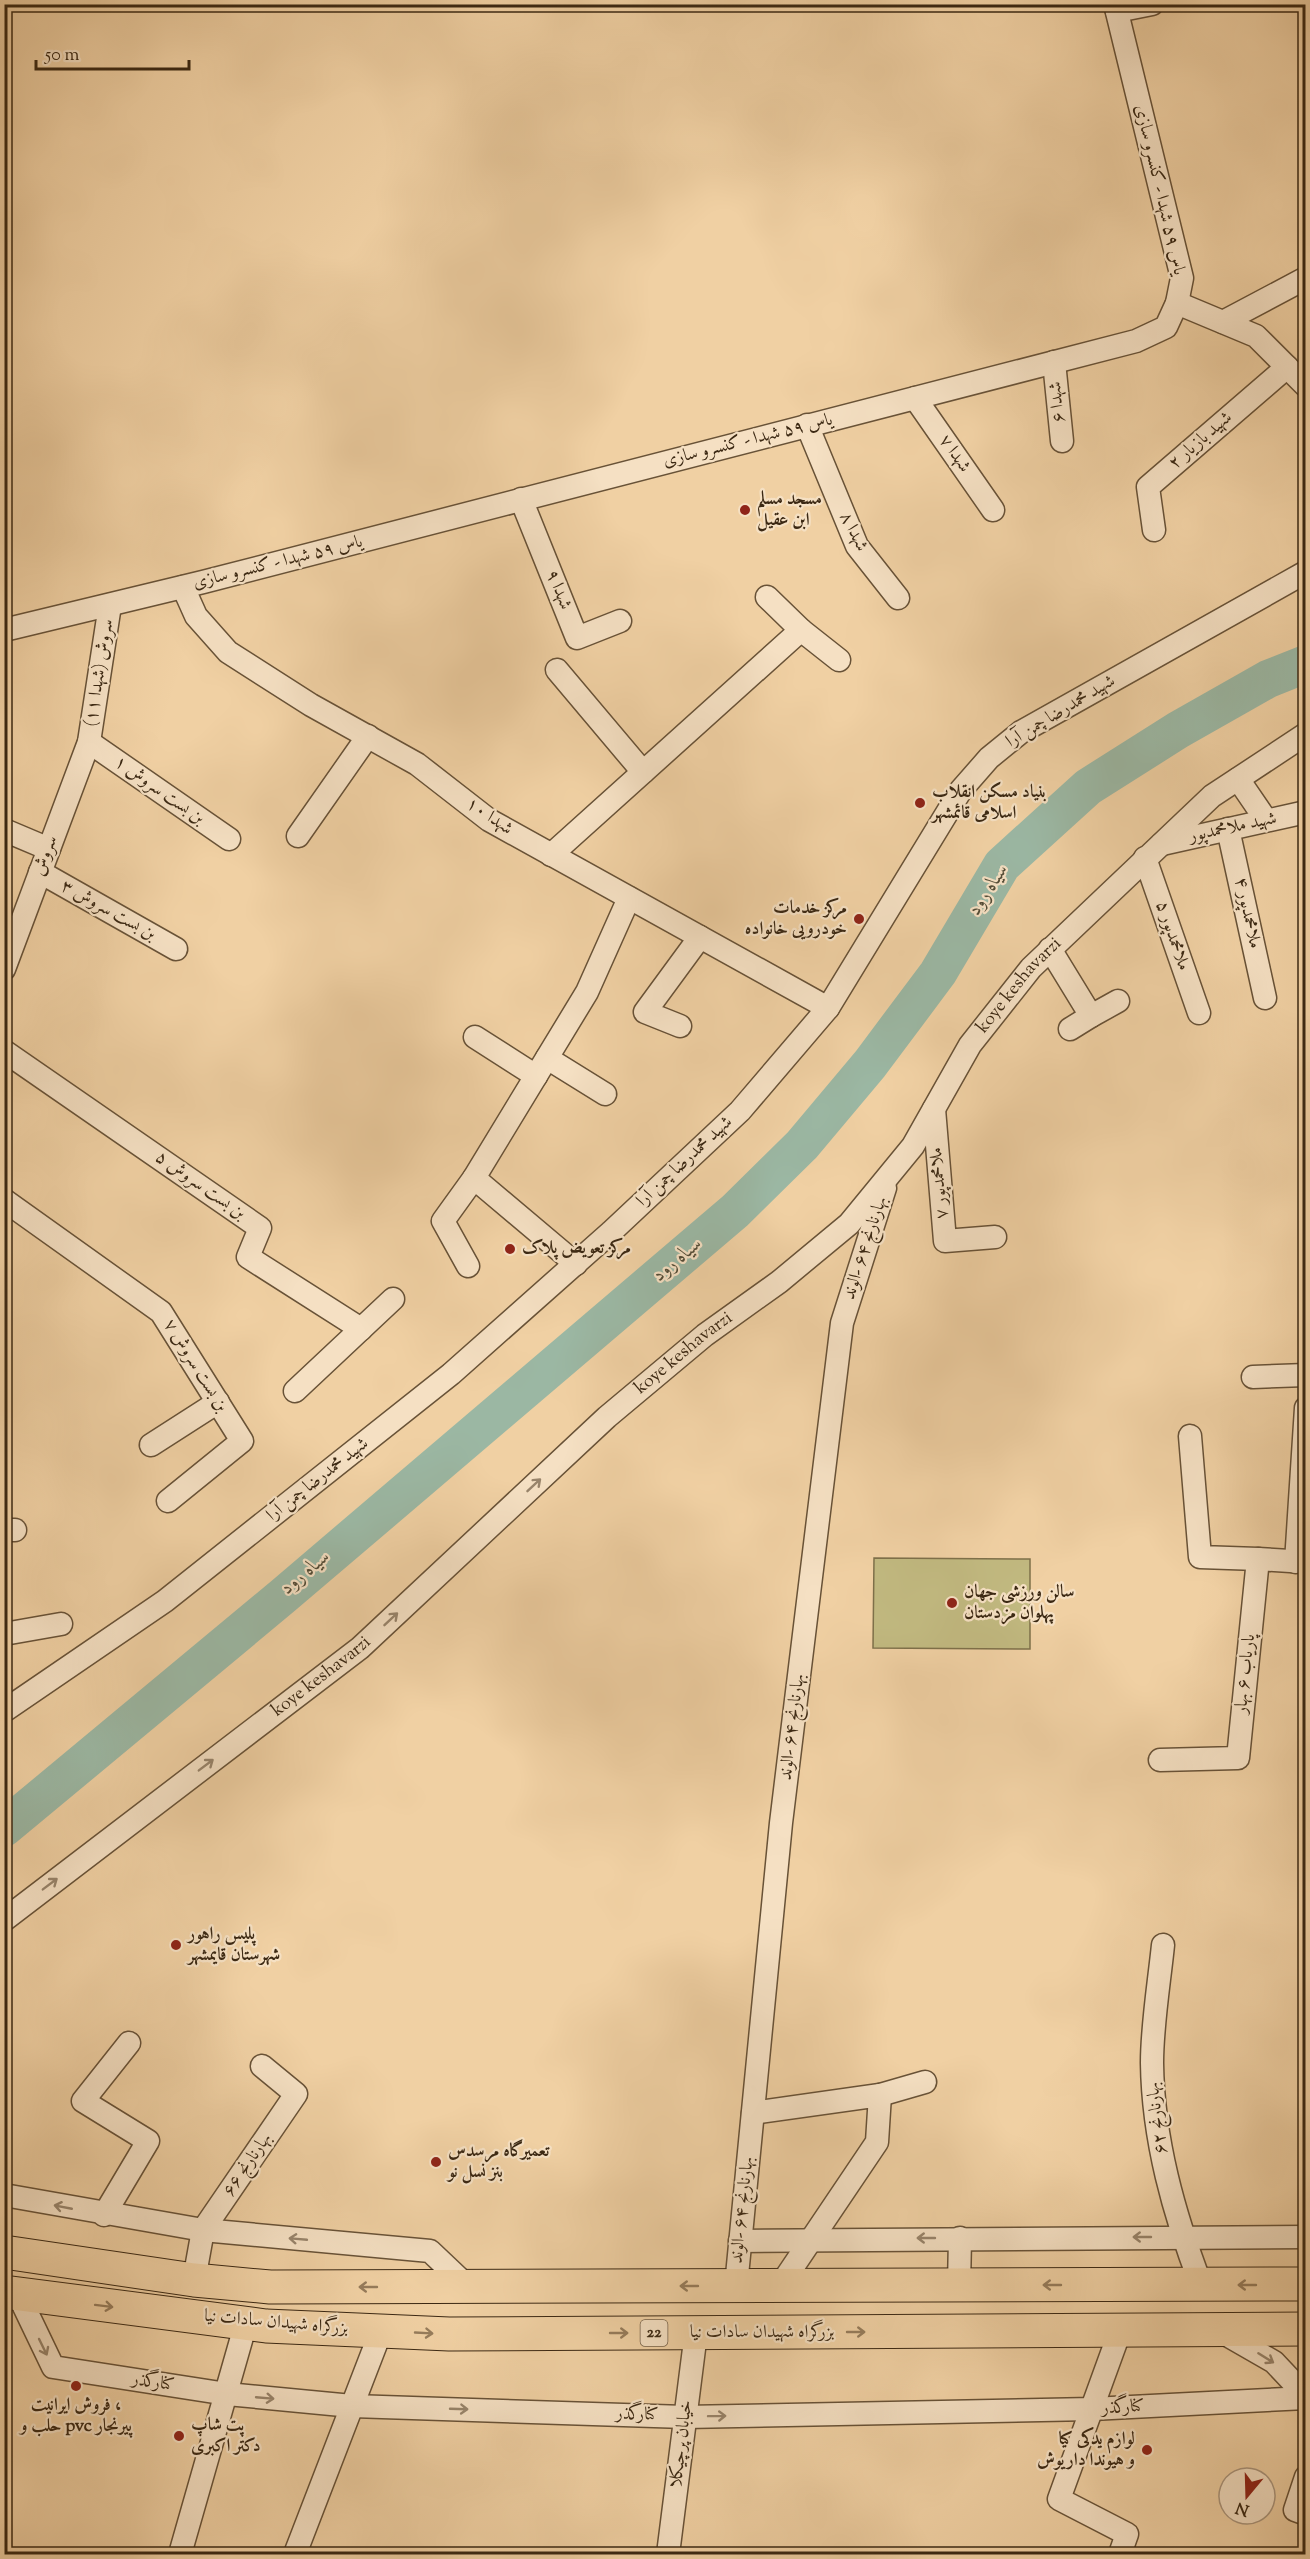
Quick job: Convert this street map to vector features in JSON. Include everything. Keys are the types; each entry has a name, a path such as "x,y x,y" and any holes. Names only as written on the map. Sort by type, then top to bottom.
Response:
{"highway":[{"name":"بزرگراه شهیدان سادات نیا","path":"4,2252 194,2280 270,2287 1305,2284"},
{"name":"بزرگراه شهیدان سادات نیا","path":"11,2293 246,2323 449,2334 1305,2329"}],"street":[{"path":"1116,8 1152,4"},
{"name":"یاس ۵۹ شهدا - کنسرو سازی","path":"4,630 183,587 1136,341 1166,327 1177,303 1182,278 1116,8"},
{"path":"1223,322 1305,278"},
{"path":"1177,303 1256,336 1305,386"},
{"name":"شهدا ۶","path":"1053,362 1062,441"},
{"name":"شهید بازیار ۲","path":"1154,530 1148,487 1287,367"},
{"name":"شهدا ۷","path":"915,398 993,510"},
{"name":"شهدا ۸","path":"807,425 857,546 898,598"},
{"name":"شهدا ۹","path":"521,500 577,638 620,621"},
{"name":"شهید محمدرضا چمن آرا","path":"4,1711 165,1601 451,1374 576,1264 740,1111 828,1008 961,790 989,758 1021,732 1305,572"},
{"name":"شهدا ۱۰","path":"183,587 196,616 228,652 310,705 417,764 489,820 828,1008"},
{"path":"767,597 801,630 839,660"},
{"name":"سروش (شهدا ۱۱)","path":"89,742 110,604"},
{"path":"551,855 801,630"},
{"path":"557,670 643,772"},
{"name":"koye keshavarzi","path":"4,1920 360,1648 607,1417 705,1335 779,1282 849,1224 913,1146 970,1045 1031,968 1212,796 1305,734"},
{"path":"298,836 368,736"},
{"name":"بن بست سروش ۱","path":"89,742 229,839"},
{"name":"سروش","path":"4,969 89,742"},
{"path":"1238,778 1266,820"},
{"name":"شهید ملامحمدپور","path":"1152,851 1228,829 1305,812"},
{"name":"ملامحمدپور ۴","path":"1228,829 1265,998"},
{"path":"4,830 49,849"},
{"name":"ملامحمدپور ۵","path":"1152,851 1199,1013"},
{"name":"بن بست سروش ۳","path":"40,872 176,949"},
{"path":"468,1266 443,1221 474,1178 587,992 629,898"},
{"path":"680,1026 645,1012 700,937"},
{"path":"1050,949 1091,1016"},
{"path":"1070,1029 1118,1001"},
{"path":"475,1037 604,1094"},
{"name":"بن بست سروش ۵","path":"4,1051 260,1228 248,1257 361,1329"},
{"name":"ملامحمدپور ۷","path":"934,1109 945,1241 995,1237"},
{"name":"بهارنارنج ۶۴ -الوند","path":"736,2286 781,1822 842,1323 889,1175"},
{"path":"474,1178 576,1264"},
{"name":"بن بست سروش ۷","path":"4,1200 161,1312 242,1441 168,1501"},
{"path":"295,1390 393,1299"},
{"path":"1253,1377 1305,1375"},
{"path":"151,1445 218,1402"},
{"path":"1190,1436 1200,1557 1301,1562 1305,1408"},
{"name":"پاریاب ۶ بهار","path":"1160,1760 1238,1758 1258,1559"},
{"path":"4,1634 61,1624"},
{"name":"بهارنارنج ۶۲","path":"1163,1945 1152,2062 1159,2146 1183,2237 1201,2285"},
{"path":"104,2215 148,2141 82,2101 129,2043"},
{"name":"بهارنارنج ۶۶","path":"194,2280 203,2230 296,2094 262,2066"},
{"path":"753,2113 880,2095 925,2082"},
{"path":"780,2286 877,2142 880,2095"},
{"path":"4,2195 104,2215 203,2230 430,2252 468,2287"},
{"path":"740,2241 1305,2236"},
{"path":"959,2286 960,2238"},
{"name":"کنارگذر","path":"11,2293 52,2367 227,2394 352,2406 685,2417 1092,2409 1305,2397"},
{"path":"180,2554 246,2323"},
{"path":"1218,2330 1274,2362 1305,2397"},
{"path":"295,2554 381,2331"},
{"path":"1120,2331 1059,2499 1128,2534 1120,2554"},
{"name":"خیابان پرچیکلا","path":"668,2554 696,2333"},
{"path":"1305,2477 1295,2510 1305,2514"}],"shaded area":[{"name":"سالن ورزشی جهان پهلوان مزدستان","path":"874,1558 1030,1559 1030,1649 873,1648"}],"waterway":[{"name":"سیاه رود","path":"4,1828 283,1596 735,1211 802,1145 870,1064 938,973 1002,865 1088,787 1178,730 1268,679 1306,664"}],"place":[{"name":"مسجد مسلم ابن عقیل","path":"745,510"},
{"name":"بنیاد مسکن انقلاب اسلامی قائمشهر","path":"920,803"},
{"name":"مرکز خدمات خودرویی خانواده","path":"859,919"},
{"name":"مرکز تعویض پلاک","path":"510,1249"},
{"name":"سالن ورزشی جهان پهلوان مزدستان","path":"952,1603"},
{"name":"پلیس راهور شهرستان قایمشهر","path":"176,1945"},
{"name":"تعمیرگاه مرسدس بنز نسل نو","path":"436,2162"},
{"name":"فروش ایرانیت ، حلب و pvc پیرنجار","path":"76,2386"},
{"name":"پت شاپ دکتر اکبری","path":"179,2436"},
{"name":"لوازم یدکی کیا و هیوندا داریوش","path":"1147,2450"}]}
